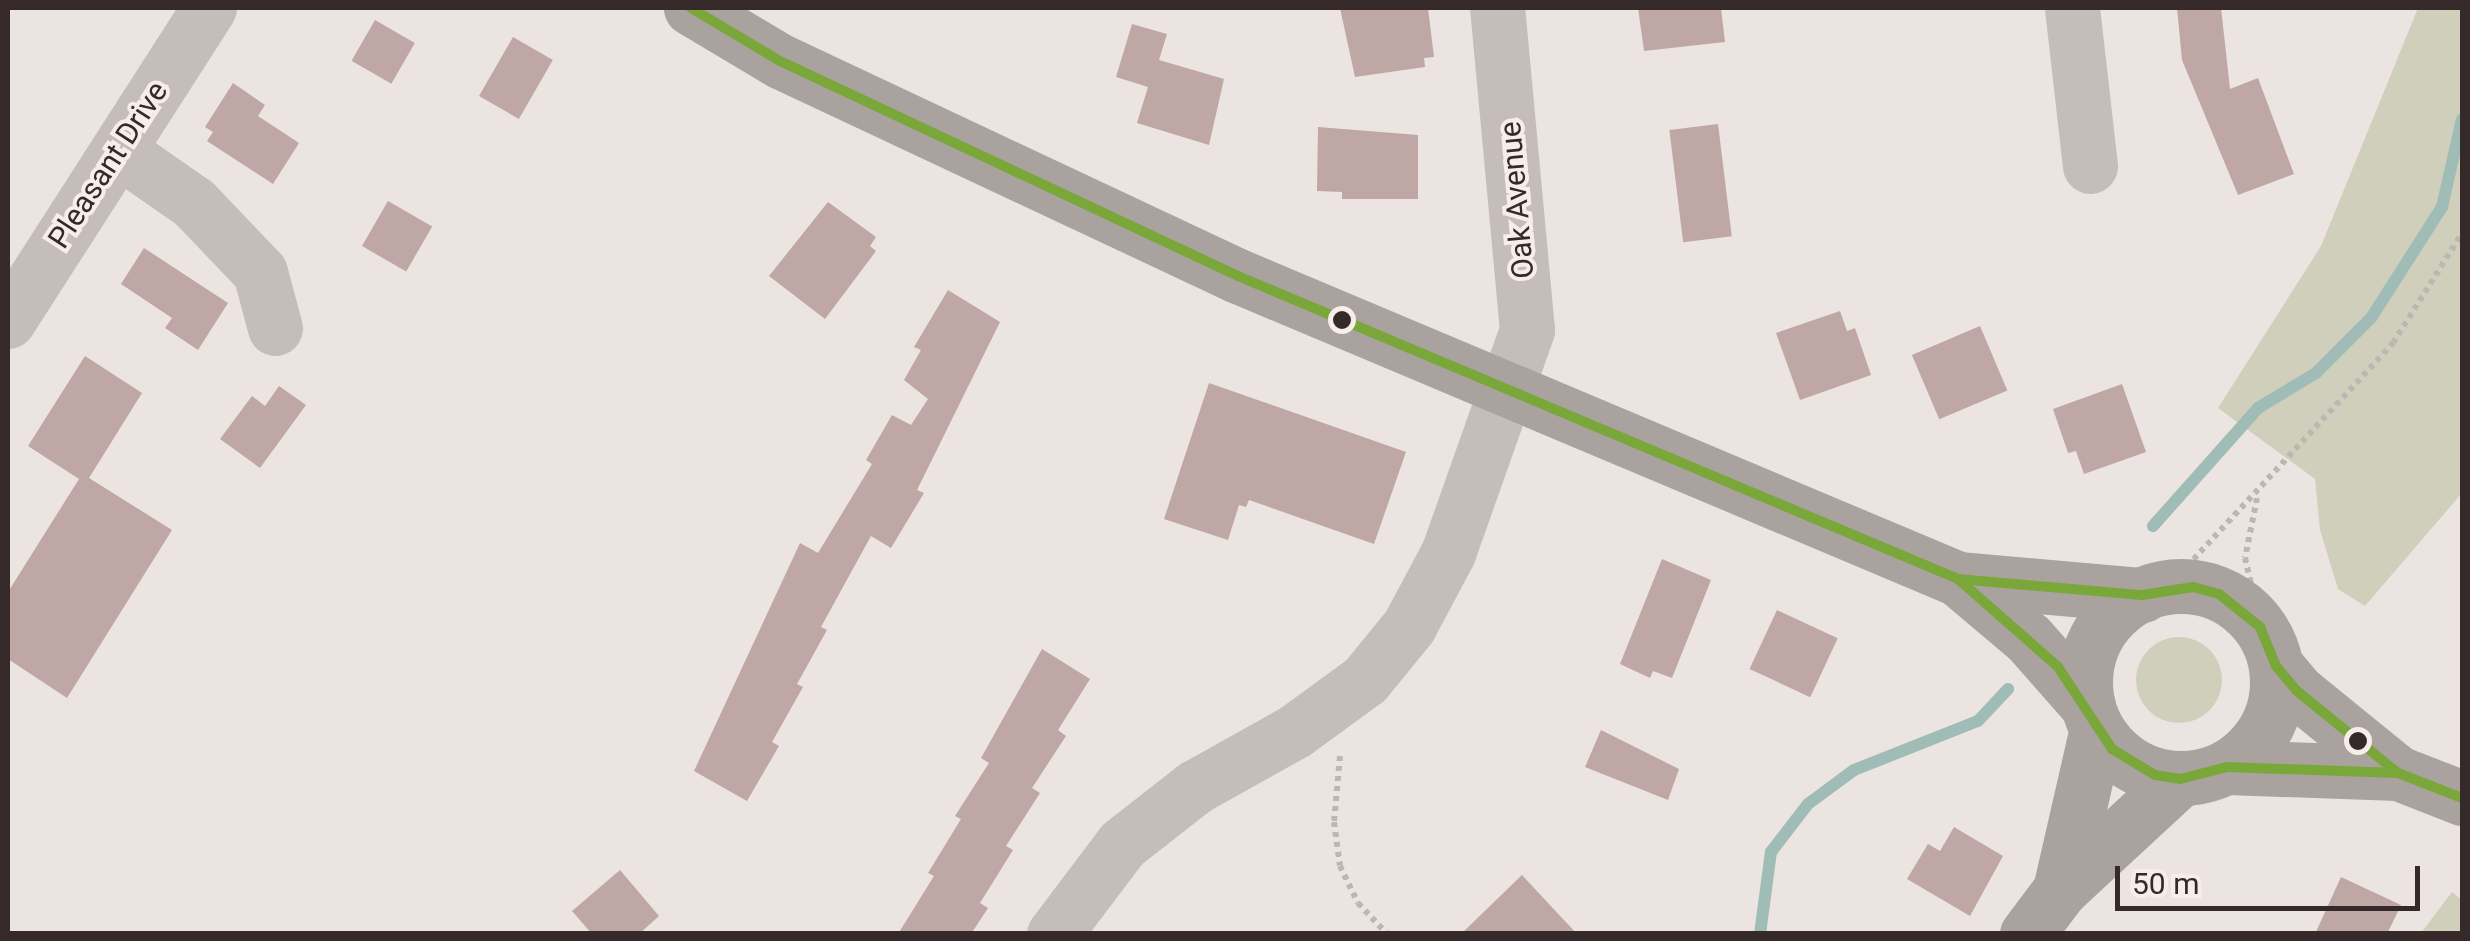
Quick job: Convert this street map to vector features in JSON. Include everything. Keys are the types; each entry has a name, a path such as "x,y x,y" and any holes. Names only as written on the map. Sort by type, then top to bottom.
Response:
{"main road":[{"path":"692,8 780,61 1238,276 1958,578 2048,658 2132,765 2203,773 2398,772"},
{"path":"1958,578 2219,594 2268,646 2297,692 2398,772 2462,798"},
{"path":"2060,890 2092,718 2089,654 2102,629 2154,591"},
{"path":"2027,934 2060,890 2268,725 2277,696 2268,646"}],"street":[{"name":"Pleasant Drive","path":"8,321 208,8"},
{"name":"Oak Avenue","path":"1054,934 1122,844 1195,787 1296,731 1365,680 1409,626 1448,553 1510,390 1527,313 1497,8"},
{"path":"2072,8 2090,166"},
{"path":"118,150 194,203 260,272 275,328"}],"path":[{"path":"2154,591 2257,497 2393,343 2462,234"},
{"path":"2257,497 2246,558 2260,599 2268,646"},
{"path":"1340,748 1334,822 1340,866 1358,903 1387,934"}],"green space":[{"path":"2418,8 2462,8 2462,493 2365,606 2338,589 2320,530 2315,479 2218,408 2321,246"},
{"path":"2179,637 2209,650 2222,680 2209,710 2179,723 2149,710 2136,680 2149,650"},
{"path":"2452,892 2462,900 2462,933 2421,933"}],"building":[{"path":"1340,8 1428,8 1434,57 1424,58 1425,67 1355,77"},
{"path":"1638,8 1721,8 1725,42 1644,51"},
{"path":"2177,8 2221,8 2230,89 2258,78 2294,174 2238,195 2182,60"},
{"path":"375,20 415,43 391,84 352,61"},
{"path":"1132,24 1167,34 1159,60 1224,79 1209,145 1137,123 1148,87 1116,77"},
{"path":"513,37 553,60 519,119 479,96"},
{"path":"233,83 265,105 258,116 299,143 273,184 207,141 213,132 205,127"},
{"path":"1718,124 1732,236 1683,242 1669,130"},
{"path":"1318,127 1418,135 1418,199 1342,199 1342,192 1317,191"},
{"path":"388,201 432,226 406,272 362,246"},
{"path":"828,202 876,237 870,246 876,251 825,319 769,276"},
{"path":"144,248 228,303 198,350 165,328 172,318 121,284"},
{"path":"948,290 1000,322 917,490 924,493 891,548 871,536 821,627 827,630 797,684 803,687 772,742 779,746 747,801 694,771 800,543 818,553 872,464 866,460 892,415 911,425 928,399 904,380 921,350 914,347"},
{"path":"1840,311 1847,331 1855,328 1871,375 1800,400 1776,333"},
{"path":"1980,326 2007,390 1939,419 1912,355"},
{"path":"85,356 142,393 89,478 172,530 67,698 8,659 8,592 79,479 28,446"},
{"path":"1209,383 1406,452 1374,544 1249,500 1246,507 1239,505 1228,540 1164,519"},
{"path":"2122,384 2146,452 2084,474 2076,451 2068,453 2053,409"},
{"path":"279,386 306,405 260,468 220,439 252,396 265,406"},
{"path":"1662,559 1711,580 1672,678 1653,671 1650,678 1620,664"},
{"path":"1777,610 1838,638 1810,697 1750,669"},
{"path":"1042,649 1090,679 1058,730 1066,736 1032,788 1040,793 1006,846 1013,850 980,903 988,908 971,934 898,934 934,876 928,873 961,819 955,816 989,763 981,758"},
{"path":"1601,730 1679,769 1668,800 1585,767"},
{"path":"1954,827 2003,856 1970,916 1907,879 1928,844 1940,851"},
{"path":"620,870 659,916 639,934 592,934 572,911"},
{"path":"1522,875 1577,934 1461,934"},
{"path":"2341,877 2401,905 2387,934 2315,934"}],"waterway":[{"path":"2153,526 2258,408 2316,373 2371,318 2442,207 2462,119"},
{"path":"1760,934 1771,852 1808,804 1854,770 1978,721 2008,689"}],"transit line":[{"path":"691,8 780,61 1238,276 1958,579 2142,595 2193,587 2219,594 2260,627 2276,666 2297,691 2398,773 2462,798"},
{"path":"1958,579 2058,667 2112,749 2155,775 2180,779 2227,767 2398,773"}]}
